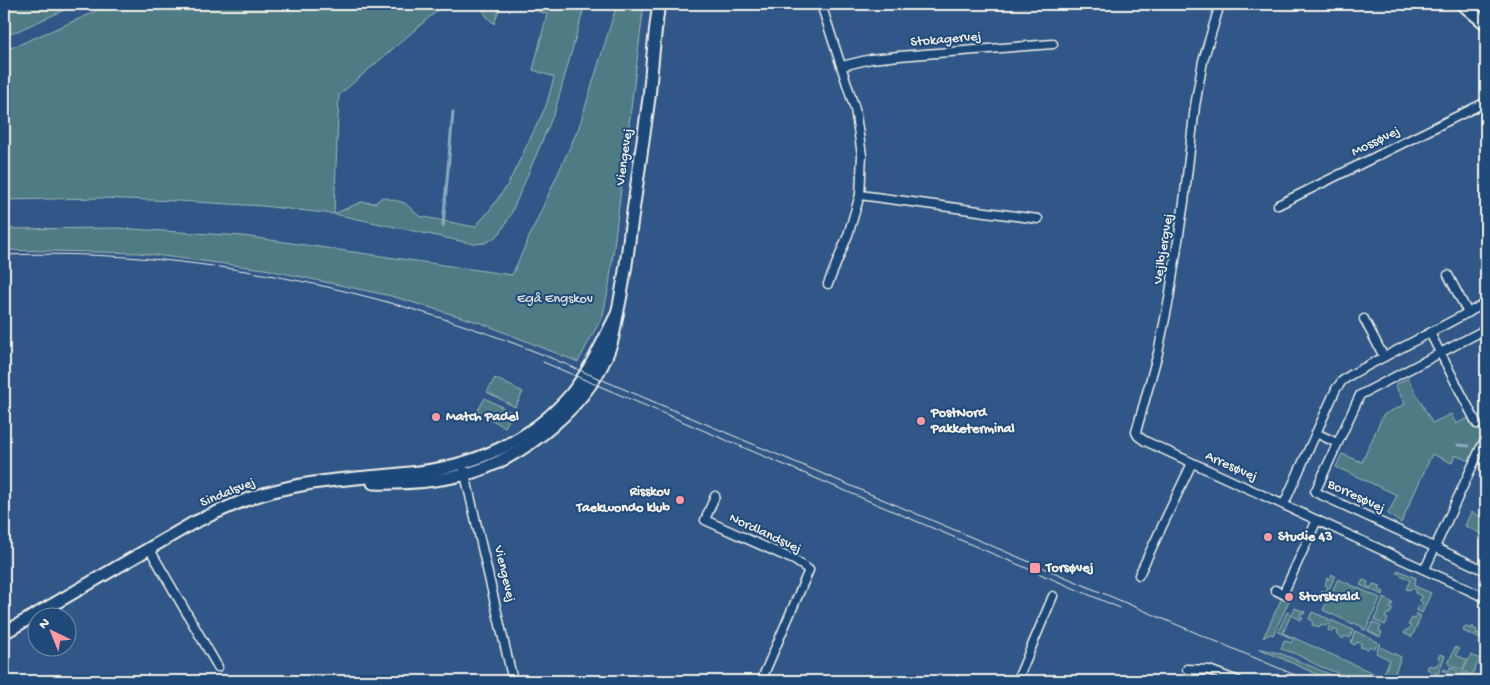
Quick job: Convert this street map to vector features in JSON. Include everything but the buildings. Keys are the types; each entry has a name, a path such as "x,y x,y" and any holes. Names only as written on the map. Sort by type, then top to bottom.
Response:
{"street":[{"name":"Viengevej","path":"513,681 463,469 522,437 559,407 582,380 617,314 624,284 649,97 659,4"},
{"path":"821,4 842,66 859,131 862,155 860,195 848,235 828,284"},
{"name":"Vejlbjergvej","path":"1192,463 1145,442 1136,432 1158,353 1169,299 1203,62 1220,4"},
{"path":"1462,4 1486,24"},
{"name":"Stokagervej","path":"842,66 871,59 1053,44"},
{"name":"Mossøvej","path":"1278,205 1486,102"},
{"path":"860,195 1038,219"},
{"path":"1448,275 1468,312"},
{"path":"1284,504 1336,389 1342,381 1486,303"},
{"path":"1364,319 1384,357"},
{"name":"Borresøvej","path":"1435,548 1315,492 1360,395 1486,329"},
{"path":"1430,333 1478,424"},
{"path":"1316,433 1337,443"},
{"path":"1425,569 1482,445"},
{"name":"Arresøvej","path":"1139,574 1192,463 1486,598"},
{"name":"Sindalsvej","path":"4,633 193,523 251,498 282,489 324,482 412,483 463,469"},
{"name":"Nordlandsvej","path":"715,496 705,520 794,560 809,570 761,681"},
{"path":"1275,590 1283,594 1317,520"},
{"path":"149,548 218,667"},
{"path":"1435,548 1486,571"},
{"path":"1017,681 1053,596"},
{"path":"1187,669 1209,670 1238,681"}],"green space":[{"path":"4,4 78,4 4,37"},
{"path":"108,4 445,4 339,95 334,214 262,206 177,201 98,198 4,200 4,51 88,15"},
{"path":"479,4 501,4 494,24 487,17"},
{"path":"514,4 585,4 555,111 511,214 501,232 493,239 485,243 474,244 334,214 361,202 375,203 382,197 405,203 419,216 475,227 508,184 546,106 554,77 533,70 547,14"},
{"name":"Egå Engskov","path":"617,4 644,4 609,286 603,315 578,362 481,323 391,296 264,269 139,253 4,250 4,229 116,228 243,236 512,275 579,127"},
{"path":"495,378 523,392 515,407 487,392"},
{"path":"1408,378 1432,423 1451,414 1456,424 1468,418 1474,429 1486,423 1486,444 1478,442 1469,461 1455,455 1452,463 1432,454 1401,523 1388,514 1397,495 1336,467 1342,454 1362,462 1383,415 1405,404 1395,385"},
{"path":"485,398 513,413 505,427 477,412"},
{"path":"1471,512 1486,519 1486,536 1465,526"},
{"path":"1398,570 1416,578 1414,586 1431,593 1422,613 1416,610 1418,605 1421,606 1423,603 1420,601 1422,596 1415,593 1416,590 1406,589 1410,580 1397,573"},
{"path":"1332,574 1335,576 1325,598 1320,596 1322,590 1325,592 1328,587 1325,585 1327,578 1330,579"},
{"path":"1338,579 1380,598 1366,630 1323,610"},
{"path":"1363,580 1368,582 1367,586 1371,588 1373,584 1381,586 1379,590 1384,592 1383,595 1360,585"},
{"path":"1282,598 1289,601 1273,635 1270,634 1263,638"},
{"path":"1384,598 1393,603 1390,608 1393,609 1385,617 1388,619 1385,625 1374,620"},
{"path":"1295,608 1305,612 1304,614 1301,613 1300,616 1303,617 1301,620 1291,615 1283,633 1382,677 1390,660 1376,653 1380,643 1380,647 1401,657 1392,681 1353,681 1294,653 1281,649 1284,640 1291,643 1293,639 1278,632 1287,612 1292,614"},
{"path":"1312,612 1329,619 1326,626 1321,624 1320,627 1312,625 1313,621 1309,619"},
{"path":"1415,613 1421,616 1412,637 1404,633 1411,626 1408,625 1412,618 1415,619 1418,615"},
{"path":"1331,620 1353,630 1350,638 1345,636 1343,639 1337,634 1338,631 1333,629 1332,632 1328,630"},
{"path":"1373,622 1381,626 1379,631 1382,632 1380,637 1368,631"},
{"path":"1465,626 1471,629 1473,626 1477,630 1476,633 1486,634 1485,641 1463,631"},
{"path":"1355,631 1378,642 1375,648 1370,646 1368,649 1360,647 1362,644 1357,642 1355,645 1351,643"},
{"path":"1455,647 1459,649 1456,655 1467,660 1462,670 1448,664"},
{"path":"1258,648 1282,654 1346,681 1332,681"},
{"path":"1440,654 1445,656 1438,674 1427,669 1429,665 1434,667 1437,665 1440,660 1438,658"},
{"path":"1471,655 1480,659 1472,675 1463,671"},
{"path":"1450,667 1468,675 1466,679 1470,681 1443,671 1444,669 1449,671"}],"waterway":[{"path":"443,226 453,112"},
{"path":"1458,445 1469,446"}],"tram line":[{"path":"4,255 143,258 213,266 283,278 352,293 420,311 486,333 551,358 1309,681"},
{"path":"543,362 1120,608"}],"place":[{"name":"Match Padel","path":"436,417"},
{"name":"PostNord Pakketerminal","path":"921,421"},
{"name":"Risskov Taekwondo klub","path":"680,500"},
{"name":"Studie 43","path":"1268,537"},
{"name":"Torsøvej","path":"1035,568"},
{"name":"Storskrald","path":"1289,597"}]}
